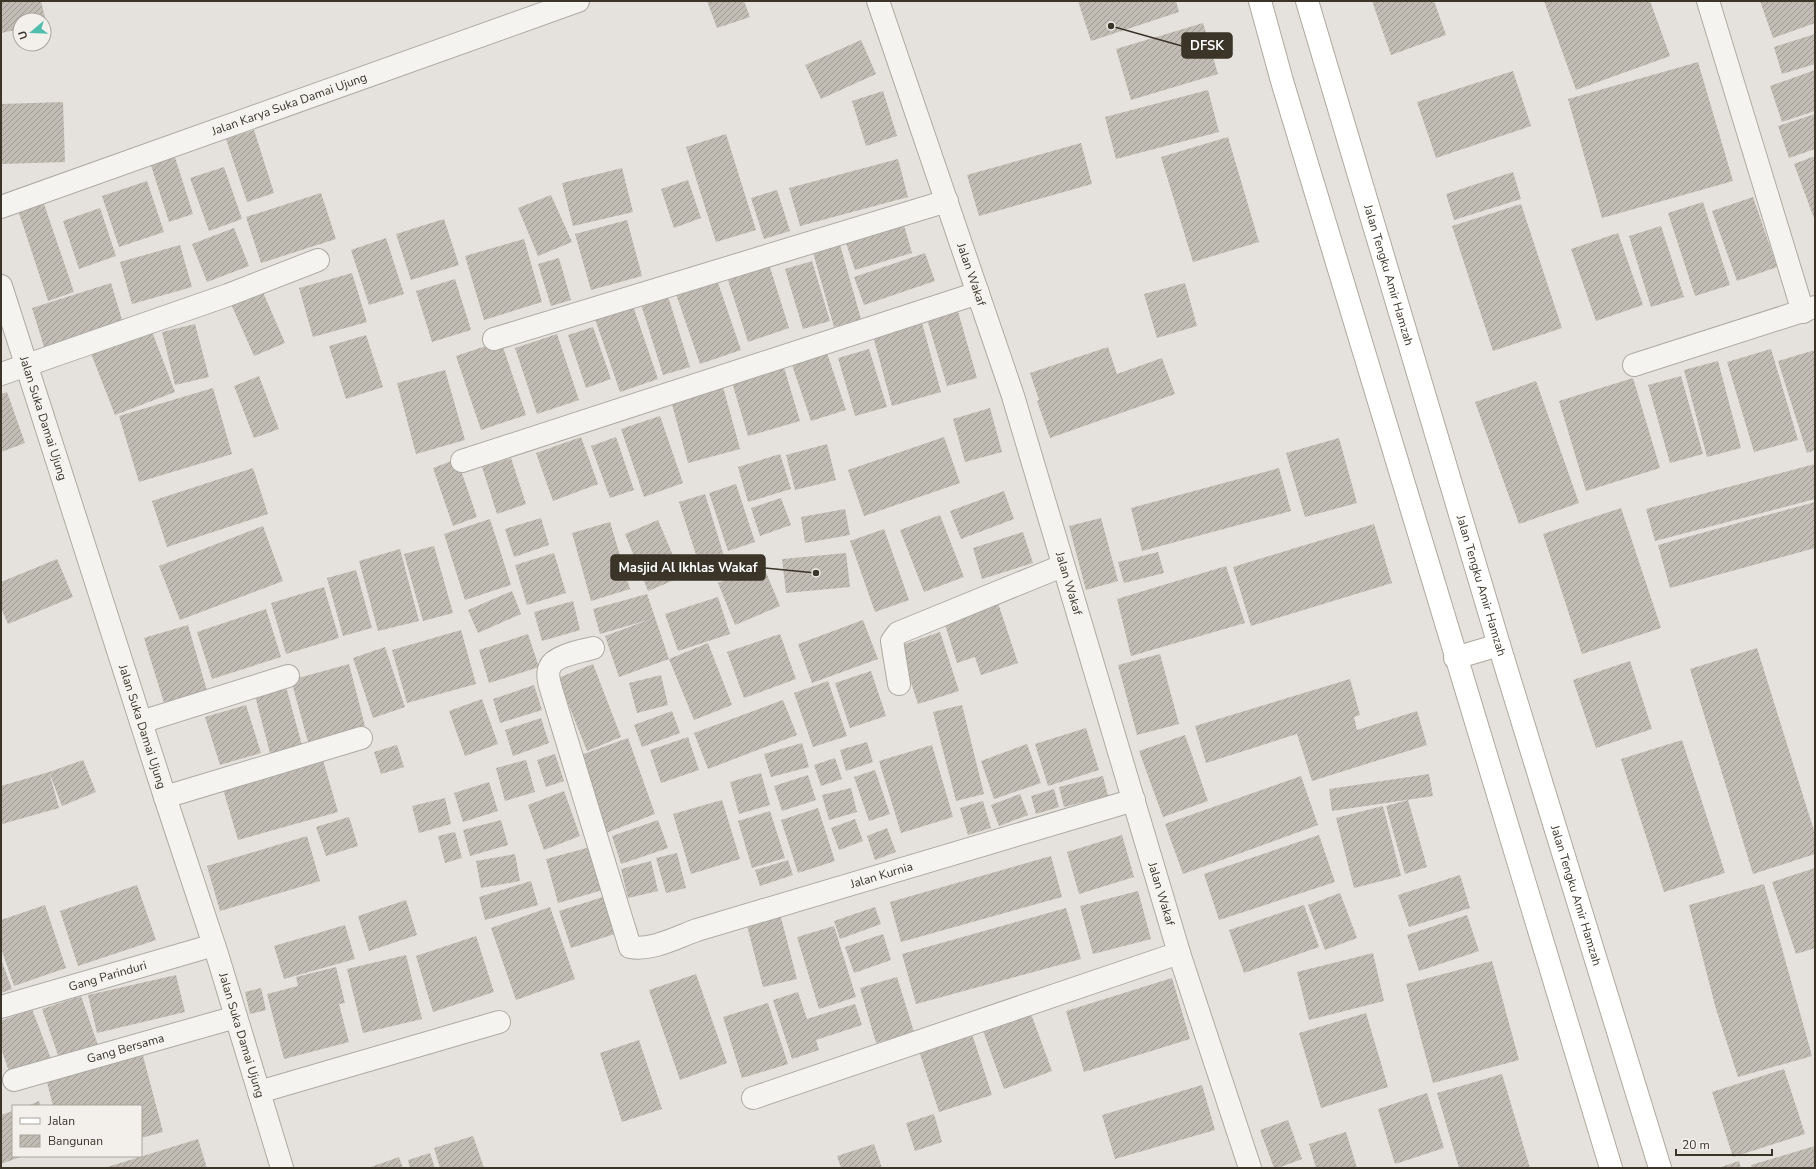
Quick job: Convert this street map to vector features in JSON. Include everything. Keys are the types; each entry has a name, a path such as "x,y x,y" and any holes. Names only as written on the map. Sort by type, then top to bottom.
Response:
{"main road":[{"path":"1260,1 1286,96 1455,658 1611,1168"},
{"name":"Jalan Tengku Amir Hamzah","path":"1307,1 1499,645 1660,1168"},
{"path":"1455,658 1499,645"}],"street":[{"name":"Jalan Karya Suka Damai Ujung","path":"1,207 578,1"},
{"name":"Jalan Wakaf","path":"878,1 1013,396 1062,566 1134,800 1179,953 1250,1168"},
{"path":"1634,365 1809,309 1708,1"},
{"path":"494,339 947,201"},
{"path":"1,374 26,364 228,295 318,260"},
{"name":"Jalan Suka Damai Ujung","path":"1,286 214,945 282,1168"},
{"path":"462,461 978,294"},
{"path":"899,684 892,645 892,641 898,633 1062,566"},
{"name":"Jalan Kurnia","path":"592,648 554,660 549,668 548,676 630,947 639,949 651,946 698,930 1134,800"},
{"path":"141,722 288,676"},
{"path":"165,797 361,738"},
{"name":"Gang Parinduri","path":"1,1007 214,945"},
{"path":"753,1098 1179,953"},
{"name":"Gang Bersama","path":"14,1080 236,1017"},
{"path":"259,1092 499,1022"}],"building":[{"path":"1,1 41,1 44,12 12,12 12,31 1,33"},
{"path":"707,1 744,1 750,17 717,28"},
{"path":"1078,1 1176,1 1179,12 1091,41"},
{"path":"1372,1 1434,1 1446,35 1391,55"},
{"path":"1544,1 1650,1 1670,56 1576,90"},
{"path":"1760,1 1815,1 1815,23 1773,38"},
{"path":"1203,23 1218,74 1131,100 1116,49"},
{"path":"1815,34 1815,64 1782,74 1774,47"},
{"path":"861,40 876,74 821,99 805,65"},
{"path":"1698,62 1733,181 1602,218 1568,99"},
{"path":"1815,70 1815,111 1782,122 1770,86"},
{"path":"1513,71 1531,126 1436,158 1417,102"},
{"path":"1208,90 1219,132 1116,159 1105,117"},
{"path":"883,91 897,136 866,146 852,101"},
{"path":"63,102 65,162 1,164 1,104"},
{"path":"1815,114 1815,149 1789,158 1778,126"},
{"path":"254,130 274,193 247,202 226,139"},
{"path":"726,134 756,230 716,242 686,147"},
{"path":"1228,137 1259,242 1193,262 1161,157"},
{"path":"1081,143 1092,184 979,216 967,175"},
{"path":"173,151 193,214 169,222 149,159"},
{"path":"1815,156 1815,221 1794,164"},
{"path":"898,159 908,197 800,226 789,188"},
{"path":"224,167 242,219 209,231 190,178"},
{"path":"622,168 633,212 573,226 562,183"},
{"path":"1513,172 1521,199 1454,220 1446,194"},
{"path":"688,180 701,218 674,228 661,189"},
{"path":"147,181 164,232 119,247 102,196"},
{"path":"777,190 790,231 764,239 751,198"},
{"path":"321,193 336,239 261,263 246,217"},
{"path":"551,195 572,242 538,256 518,208"},
{"path":"1753,197 1777,267 1737,281 1712,211"},
{"path":"43,201 74,292 48,301 18,210"},
{"path":"1703,202 1730,285 1695,296 1668,213"},
{"path":"1521,204 1562,328 1493,351 1452,226"},
{"path":"100,208 116,256 79,269 63,221"},
{"path":"444,219 459,265 411,280 396,234"},
{"path":"627,220 642,276 591,290 575,234"},
{"path":"904,225 912,253 855,270 846,243"},
{"path":"1661,226 1684,297 1651,307 1629,236"},
{"path":"234,228 249,266 207,282 192,244"},
{"path":"1618,233 1643,305 1596,321 1571,249"},
{"path":"386,238 404,294 369,305 351,250"},
{"path":"524,239 542,302 484,320 465,256"},
{"path":"839,241 861,319 834,327 812,249"},
{"path":"180,245 192,287 132,304 120,262"},
{"path":"925,253 935,281 864,305 854,277"},
{"path":"559,258 571,300 551,306 538,264"},
{"path":"768,261 789,328 748,342 726,274"},
{"path":"812,261 830,321 803,329 785,269"},
{"path":"352,273 367,322 313,337 299,288"},
{"path":"716,277 741,350 700,364 675,291"},
{"path":"455,279 471,330 432,342 416,291"},
{"path":"111,283 123,323 44,347 32,308"},
{"path":"1185,283 1197,326 1157,338 1144,294"},
{"path":"262,290 285,343 254,356 231,304"},
{"path":"666,290 690,367 663,375 639,298"},
{"path":"631,300 658,379 620,392 593,313"},
{"path":"957,308 977,378 947,386 926,316"},
{"path":"922,323 941,392 892,406 873,336"},
{"path":"195,324 209,377 175,385 162,332"},
{"path":"593,327 611,379 586,388 568,335"},
{"path":"151,329 175,392 115,415 90,351"},
{"path":"557,334 579,400 537,414 515,348"},
{"path":"366,335 383,387 346,399 329,346"},
{"path":"501,341 526,415 481,430 456,356"},
{"path":"1108,347 1117,374 1162,358 1175,394 1050,438 1037,401 1039,400 1030,373"},
{"path":"869,349 887,407 855,416 838,358"},
{"path":"1771,349 1798,440 1754,452 1727,362"},
{"path":"826,350 846,410 811,421 791,362"},
{"path":"1815,350 1815,450 1807,453 1778,361"},
{"path":"1718,361 1741,448 1707,457 1684,370"},
{"path":"783,364 800,421 748,436 731,379"},
{"path":"445,370 465,440 416,454 397,383"},
{"path":"259,376 279,429 254,438 234,386"},
{"path":"1681,376 1703,454 1670,463 1648,385"},
{"path":"1633,378 1660,468 1586,491 1559,401"},
{"path":"1536,381 1579,503 1519,524 1475,402"},
{"path":"722,383 740,449 688,463 670,397"},
{"path":"213,388 232,454 139,482 119,416"},
{"path":"7,392 25,443 1,452 1,394"},
{"path":"990,408 1002,452 965,462 953,419"},
{"path":"660,416 683,483 644,497 621,429"},
{"path":"581,437 598,484 553,501 536,453"},
{"path":"616,437 634,490 610,498 591,446"},
{"path":"944,437 960,483 864,516 848,470"},
{"path":"1339,438 1357,503 1305,517 1286,453"},
{"path":"827,444 836,480 795,490 786,455"},
{"path":"780,454 791,489 748,502 738,467"},
{"path":"511,458 526,504 497,514 482,467"},
{"path":"457,459 477,517 453,526 433,468"},
{"path":"1815,464 1815,499 1655,541 1646,509"},
{"path":"253,468 268,514 167,547 152,501"},
{"path":"1279,468 1291,511 1142,551 1131,508"},
{"path":"736,484 755,542 728,551 709,493"},
{"path":"1004,491 1014,519 961,539 950,511"},
{"path":"705,494 724,556 699,564 679,502"},
{"path":"781,498 791,525 760,536 751,508"},
{"path":"1815,502 1815,548 1670,588 1658,545"},
{"path":"1621,508 1661,628 1582,654 1543,534"},
{"path":"845,509 850,535 805,543 801,517"},
{"path":"940,515 964,577 924,592 900,530"},
{"path":"541,518 549,545 514,557 505,529"},
{"path":"1101,518 1118,581 1086,590 1069,526"},
{"path":"490,519 511,585 465,600 444,534"},
{"path":"658,520 682,577 648,591 625,534"},
{"path":"610,522 630,589 591,601 572,533"},
{"path":"1374,524 1392,583 1251,626 1233,567"},
{"path":"263,526 283,581 180,620 159,566"},
{"path":"884,529 909,600 875,612 850,541"},
{"path":"1023,532 1033,563 982,579 973,548"},
{"path":"434,546 453,613 423,621 404,554"},
{"path":"400,549 419,621 378,631 359,561"},
{"path":"1158,552 1164,573 1124,583 1118,562"},
{"path":"554,553 566,593 527,605 515,565"},
{"path":"846,553 850,587 786,593 782,559"},
{"path":"57,559 73,597 8,624 1,608 1,582"},
{"path":"763,565 780,606 735,625 718,583"},
{"path":"1226,566 1245,623 1131,656 1117,599"},
{"path":"356,570 372,628 343,636 327,578"},
{"path":"324,587 339,638 286,654 271,603"},
{"path":"512,591 521,614 478,633 468,610"},
{"path":"647,594 669,659 619,677 605,636 648,620 600,634 593,609"},
{"path":"718,597 730,634 678,651 665,614"},
{"path":"997,600 1018,663 981,675 975,657 957,663 943,618"},
{"path":"573,601 580,630 542,641 534,612"},
{"path":"266,609 281,657 212,679 197,632"},
{"path":"863,620 878,659 812,683 798,644"},
{"path":"188,625 207,691 164,703 144,638"},
{"path":"461,630 476,684 407,703 392,650"},
{"path":"940,632 959,691 918,704 899,646"},
{"path":"528,634 539,667 489,683 479,650"},
{"path":"780,634 796,679 744,698 727,652"},
{"path":"708,643 732,705 694,720 669,659"},
{"path":"385,647 405,707 373,718 353,658"},
{"path":"1757,648 1815,834 1815,854 1753,874 1690,669"},
{"path":"1160,654 1179,724 1137,735 1118,665"},
{"path":"1630,661 1652,729 1596,748 1573,680"},
{"path":"349,664 365,726 308,742 291,680"},
{"path":"593,664 621,737 587,751 558,678"},
{"path":"871,671 886,716 850,728 835,683"},
{"path":"661,675 668,705 637,713 629,683"},
{"path":"1350,679 1360,715 1354,717 1357,730 1417,711 1427,745 1312,781 1297,734 1206,763 1195,726"},
{"path":"828,681 847,736 813,747 794,693"},
{"path":"285,683 303,749 271,757 254,692"},
{"path":"534,685 542,710 500,723 493,699"},
{"path":"482,699 498,744 465,756 449,711"},
{"path":"783,700 797,735 708,769 694,733"},
{"path":"246,705 261,753 220,765 205,717"},
{"path":"962,705 984,794 956,801 933,712"},
{"path":"672,711 680,733 642,747 634,725"},
{"path":"541,718 549,743 513,756 505,730"},
{"path":"1086,728 1099,770 1048,786 1035,744"},
{"path":"1185,735 1208,801 1163,817 1139,751"},
{"path":"688,737 699,770 661,783 650,750"},
{"path":"628,738 655,814 606,833 578,756"},
{"path":"1682,740 1725,873 1664,892 1621,759"},
{"path":"867,742 873,762 846,771 840,750"},
{"path":"802,743 809,767 771,777 764,754"},
{"path":"1027,744 1041,783 994,799 981,761"},
{"path":"397,745 404,767 381,774 374,752"},
{"path":"932,745 953,817 901,833 879,761"},
{"path":"555,754 564,781 546,787 537,760"},
{"path":"835,758 842,779 821,786 814,765"},
{"path":"83,760 96,792 62,806 49,772"},
{"path":"323,760 338,812 238,840 223,789"},
{"path":"526,760 535,792 505,801 496,768"},
{"path":"875,770 890,814 869,821 854,777"},
{"path":"49,772 59,808 2,824 1,786"},
{"path":"761,773 770,805 739,814 730,782"},
{"path":"1429,774 1433,796 1332,811 1329,789"},
{"path":"808,775 816,800 782,811 774,786"},
{"path":"1103,776 1108,796 1064,807 1059,787"},
{"path":"1301,776 1318,825 1183,874 1165,824"},
{"path":"489,782 498,811 463,822 454,793"},
{"path":"851,788 857,812 829,820 822,795"},
{"path":"1054,789 1059,807 1036,814 1031,796"},
{"path":"564,791 580,836 544,850 528,805"},
{"path":"1020,794 1028,815 999,826 991,805"},
{"path":"445,798 451,824 419,833 412,806"},
{"path":"722,800 740,859 691,874 673,814"},
{"path":"1408,800 1427,867 1405,874 1386,806"},
{"path":"983,801 991,828 968,835 960,808"},
{"path":"1383,806 1401,876 1354,888 1336,818"},
{"path":"818,808 835,861 798,873 781,820"},
{"path":"770,811 785,858 752,868 738,821"},
{"path":"349,817 358,846 326,856 316,827"},
{"path":"855,819 863,841 839,850 831,828"},
{"path":"501,820 508,845 470,856 463,830"},
{"path":"658,820 668,848 621,864 612,836"},
{"path":"887,828 896,852 875,860 867,836"},
{"path":"455,832 462,858 445,863 438,836"},
{"path":"1122,835 1134,877 1079,894 1067,852"},
{"path":"1319,835 1335,882 1219,920 1204,874"},
{"path":"307,836 320,881 220,911 207,866"},
{"path":"594,846 606,889 558,903 546,859"},
{"path":"677,853 686,888 666,893 656,858"},
{"path":"515,854 520,881 481,888 476,861"},
{"path":"1051,856 1062,897 901,942 890,902"},
{"path":"788,860 793,875 760,886 755,870"},
{"path":"651,861 658,891 628,898 621,869"},
{"path":"1815,868 1815,948 1796,954 1772,882"},
{"path":"1460,875 1470,908 1409,927 1398,895"},
{"path":"531,881 538,905 485,920 479,897"},
{"path":"1764,884 1812,1056 1738,1077 1716,1009 1689,905"},
{"path":"137,885 156,940 78,966 60,911"},
{"path":"1138,891 1151,939 1093,954 1080,906"},
{"path":"1340,893 1357,938 1325,950 1308,905"},
{"path":"606,896 618,933 571,948 559,911"},
{"path":"406,900 417,935 369,951 358,916"},
{"path":"45,905 66,968 14,986 1,948 1,920"},
{"path":"1304,905 1319,947 1244,973 1229,930"},
{"path":"550,907 575,979 516,1000 491,928"},
{"path":"875,907 881,924 840,939 834,921"},
{"path":"1066,908 1081,959 916,1004 902,954"},
{"path":"779,910 797,979 763,987 745,918"},
{"path":"1467,915 1479,951 1419,971 1407,935"},
{"path":"345,925 355,959 284,979 274,946"},
{"path":"834,926 856,997 819,1009 797,937"},
{"path":"883,934 891,960 854,973 845,947"},
{"path":"476,936 494,992 433,1012 416,956"},
{"path":"1373,953 1384,1001 1309,1020 1297,972"},
{"path":"406,955 422,1019 363,1033 347,969"},
{"path":"1,959 12,989 1,993"},
{"path":"1492,961 1519,1060 1433,1083 1406,984"},
{"path":"336,967 345,1003 339,1004 349,1042 284,1059 267,994 298,986 296,977"},
{"path":"696,974 727,1063 680,1080 649,990"},
{"path":"176,975 185,1012 97,1033 88,995"},
{"path":"897,977 914,1032 876,1043 860,988"},
{"path":"1172,978 1190,1039 1084,1072 1066,1011"},
{"path":"261,988 266,1010 250,1014 245,992"},
{"path":"798,992 807,1019 855,1004 862,1025 816,1040 819,1050 792,1059 773,1000"},
{"path":"81,996 99,1048 60,1061 42,1009"},
{"path":"768,1003 788,1064 742,1078 723,1017"},
{"path":"32,1009 51,1059 10,1075 1,1048 1,1021"},
{"path":"1030,1011 1052,1071 1004,1089 982,1028"},
{"path":"1366,1013 1388,1087 1321,1108 1299,1033"},
{"path":"972,1034 992,1095 939,1112 919,1051"},
{"path":"639,1040 662,1109 622,1122 600,1053"},
{"path":"142,1052 163,1132 142,1138 142,1105 53,1105 46,1078"},
{"path":"1784,1069 1805,1134 1733,1157 1712,1092"},
{"path":"1502,1074 1530,1168 1459,1168 1437,1093"},
{"path":"1202,1085 1215,1130 1115,1159 1102,1115"},
{"path":"1427,1093 1444,1148 1395,1164 1378,1109"},
{"path":"39,1101 41,1105 29,1105"},
{"path":"12,1111 12,1157 20,1157 1,1164 1,1115"},
{"path":"934,1114 942,1142 915,1151 906,1123"},
{"path":"1288,1120 1302,1159 1278,1168 1274,1168 1260,1130"},
{"path":"1346,1132 1357,1168 1316,1168 1309,1144"},
{"path":"473,1136 484,1168 440,1168 434,1148"},
{"path":"198,1139 207,1168 104,1168"},
{"path":"874,1144 882,1168 841,1168 837,1156"},
{"path":"1815,1146 1815,1168 1752,1168 1751,1165"},
{"path":"430,1153 435,1168 410,1168 408,1160"},
{"path":"399,1157 403,1168 368,1168"},
{"path":"1739,1161 1741,1168 1718,1168"}],"place":[{"name":"DFSK","path":"1111,26"},
{"name":"Masjid Al Ikhlas Wakaf","path":"816,573"}]}
